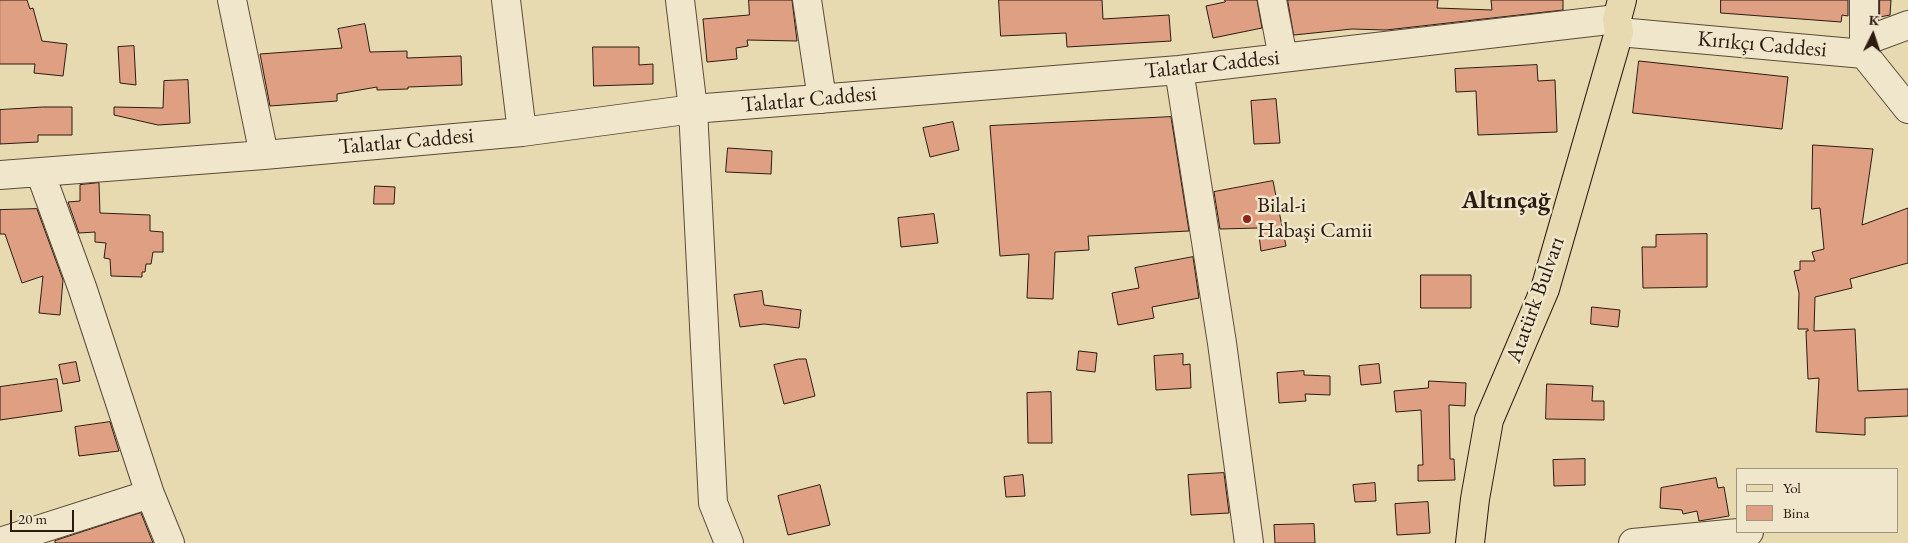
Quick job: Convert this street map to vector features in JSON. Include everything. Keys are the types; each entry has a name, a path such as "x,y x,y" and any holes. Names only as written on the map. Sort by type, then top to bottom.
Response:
{"main road":[{"name":"Atatürk Bulvarı","path":"1470,543 1475,499 1489,420 1545,289 1619,17"}],"street":[{"path":"232,0 264,155"},
{"path":"506,0 522,132"},
{"path":"680,0 693,109 713,503 729,543"},
{"path":"807,0 822,99"},
{"path":"1272,0 1283,58"},
{"path":"1864,0 1864,47 1908,109"},
{"name":"Talatlar Caddesi","path":"0,175 264,155 522,132 693,109 1179,70 1619,17"},
{"name":"Kırıkçı Caddesi","path":"1619,17 1864,47"},
{"path":"1864,47 1908,25"},
{"path":"1179,70 1222,343 1249,543"},
{"path":"40,172 82,287 150,494 170,543"},
{"path":"0,542 150,494"},
{"path":"1634,543 1739,533"}],"building":[{"path":"0,0 27,0 30,9 33,8 42,41 67,44 63,76 34,73 35,64 0,64"},
{"path":"749,0 792,0 797,41 747,40 748,46 736,48 737,59 707,62 703,19 749,15"},
{"path":"999,0 1102,0 1103,19 1169,15 1171,41 1067,47 1066,33 1001,36"},
{"path":"1225,0 1257,0 1262,28 1213,38 1206,6 1225,2"},
{"path":"1288,0 1438,0 1437,8 1492,10 1491,0 1563,0 1563,10 1386,30 1352,29 1294,35"},
{"path":"1721,0 1848,0 1848,16 1842,15 1841,22 1721,13"},
{"path":"1880,0 1891,0 1890,15 1880,17"},
{"path":"365,24 370,52 407,51 407,58 461,56 462,85 377,90 377,87 337,94 337,101 270,106 260,54 342,48 338,29"},
{"path":"134,46 136,85 120,83 118,47"},
{"path":"593,47 639,47 639,65 653,64 653,84 594,86"},
{"path":"1639,61 1788,77 1782,129 1633,113"},
{"path":"1537,65 1538,81 1555,80 1557,132 1478,135 1476,91 1456,92 1455,69"},
{"path":"188,80 190,123 158,125 114,115 114,107 163,108 164,81"},
{"path":"1276,99 1280,143 1254,144 1251,101"},
{"path":"72,107 72,135 38,135 38,142 0,144 0,110"},
{"path":"1171,117 1189,231 1088,236 1089,250 1055,252 1053,299 1027,298 1029,254 1000,256 990,126"},
{"path":"953,122 959,150 930,157 923,128"},
{"path":"1813,145 1873,149 1862,225 1908,208 1908,263 1850,279 1852,288 1815,297 1814,331 1855,329 1858,391 1908,389 1908,416 1865,418 1865,435 1816,432 1819,378 1808,379 1806,331 1808,329 1798,329 1799,293 1794,271 1800,270 1800,261 1815,261 1812,252 1824,249 1820,208 1812,209"},
{"path":"728,148 772,151 771,174 726,172"},
{"name":"Bilal-i Habaşi Camii","path":"1273,181 1286,246 1261,251 1258,228 1220,229 1214,192"},
{"path":"99,183 100,213 150,215 150,231 163,232 163,252 153,252 151,264 146,264 142,277 111,276 110,259 104,258 106,243 95,242 95,232 79,233 68,202 80,201 80,185"},
{"path":"375,186 395,187 394,204 374,204"},
{"path":"37,209 63,280 60,315 39,313 43,276 22,283 5,234 0,234 0,210"},
{"path":"934,214 938,243 901,247 898,218"},
{"path":"1707,234 1707,287 1643,288 1642,247 1656,247 1656,235"},
{"path":"1193,257 1199,298 1152,307 1154,318 1118,325 1112,293 1139,288 1135,268"},
{"path":"1421,275 1471,275 1471,308 1421,308"},
{"path":"762,291 764,305 801,310 799,328 764,324 740,327 734,295"},
{"path":"1592,307 1620,310 1618,327 1591,324"},
{"path":"1079,351 1097,353 1095,372 1077,370"},
{"path":"1183,354 1183,365 1190,364 1191,388 1156,390 1154,356"},
{"path":"806,359 815,396 784,404 774,365"},
{"path":"76,362 80,381 63,384 59,365"},
{"path":"1379,364 1381,383 1361,385 1359,366"},
{"path":"1304,371 1304,375 1330,376 1330,395 1305,394 1306,401 1279,403 1277,373"},
{"path":"57,379 62,411 0,420 0,387"},
{"path":"1429,381 1466,383 1465,406 1449,405 1450,459 1454,459 1455,480 1418,481 1418,465 1423,465 1421,410 1396,412 1394,391 1428,388"},
{"path":"1547,384 1593,386 1592,401 1604,401 1604,420 1546,419"},
{"path":"1051,392 1052,443 1028,443 1027,393"},
{"path":"110,422 119,451 79,456 75,427"},
{"path":"1585,459 1585,485 1554,486 1553,460"},
{"path":"1224,473 1229,513 1191,515 1188,475"},
{"path":"1023,475 1025,496 1006,497 1004,477"},
{"path":"1716,478 1718,488 1724,487 1729,516 1699,521 1697,511 1683,514 1682,510 1660,508 1661,488"},
{"path":"1375,483 1376,501 1355,502 1353,485"},
{"path":"820,485 830,525 788,535 778,496"},
{"path":"1428,502 1430,533 1397,535 1395,504"},
{"path":"141,513 153,543 55,543 55,541"},
{"path":"1314,524 1315,543 1275,543 1274,525"}],"place":[{"name":"Bilal-i Habaşi Camii","path":"1247,219"}],"district":[{"name":"Altınçağ","path":"1506,201"}]}
